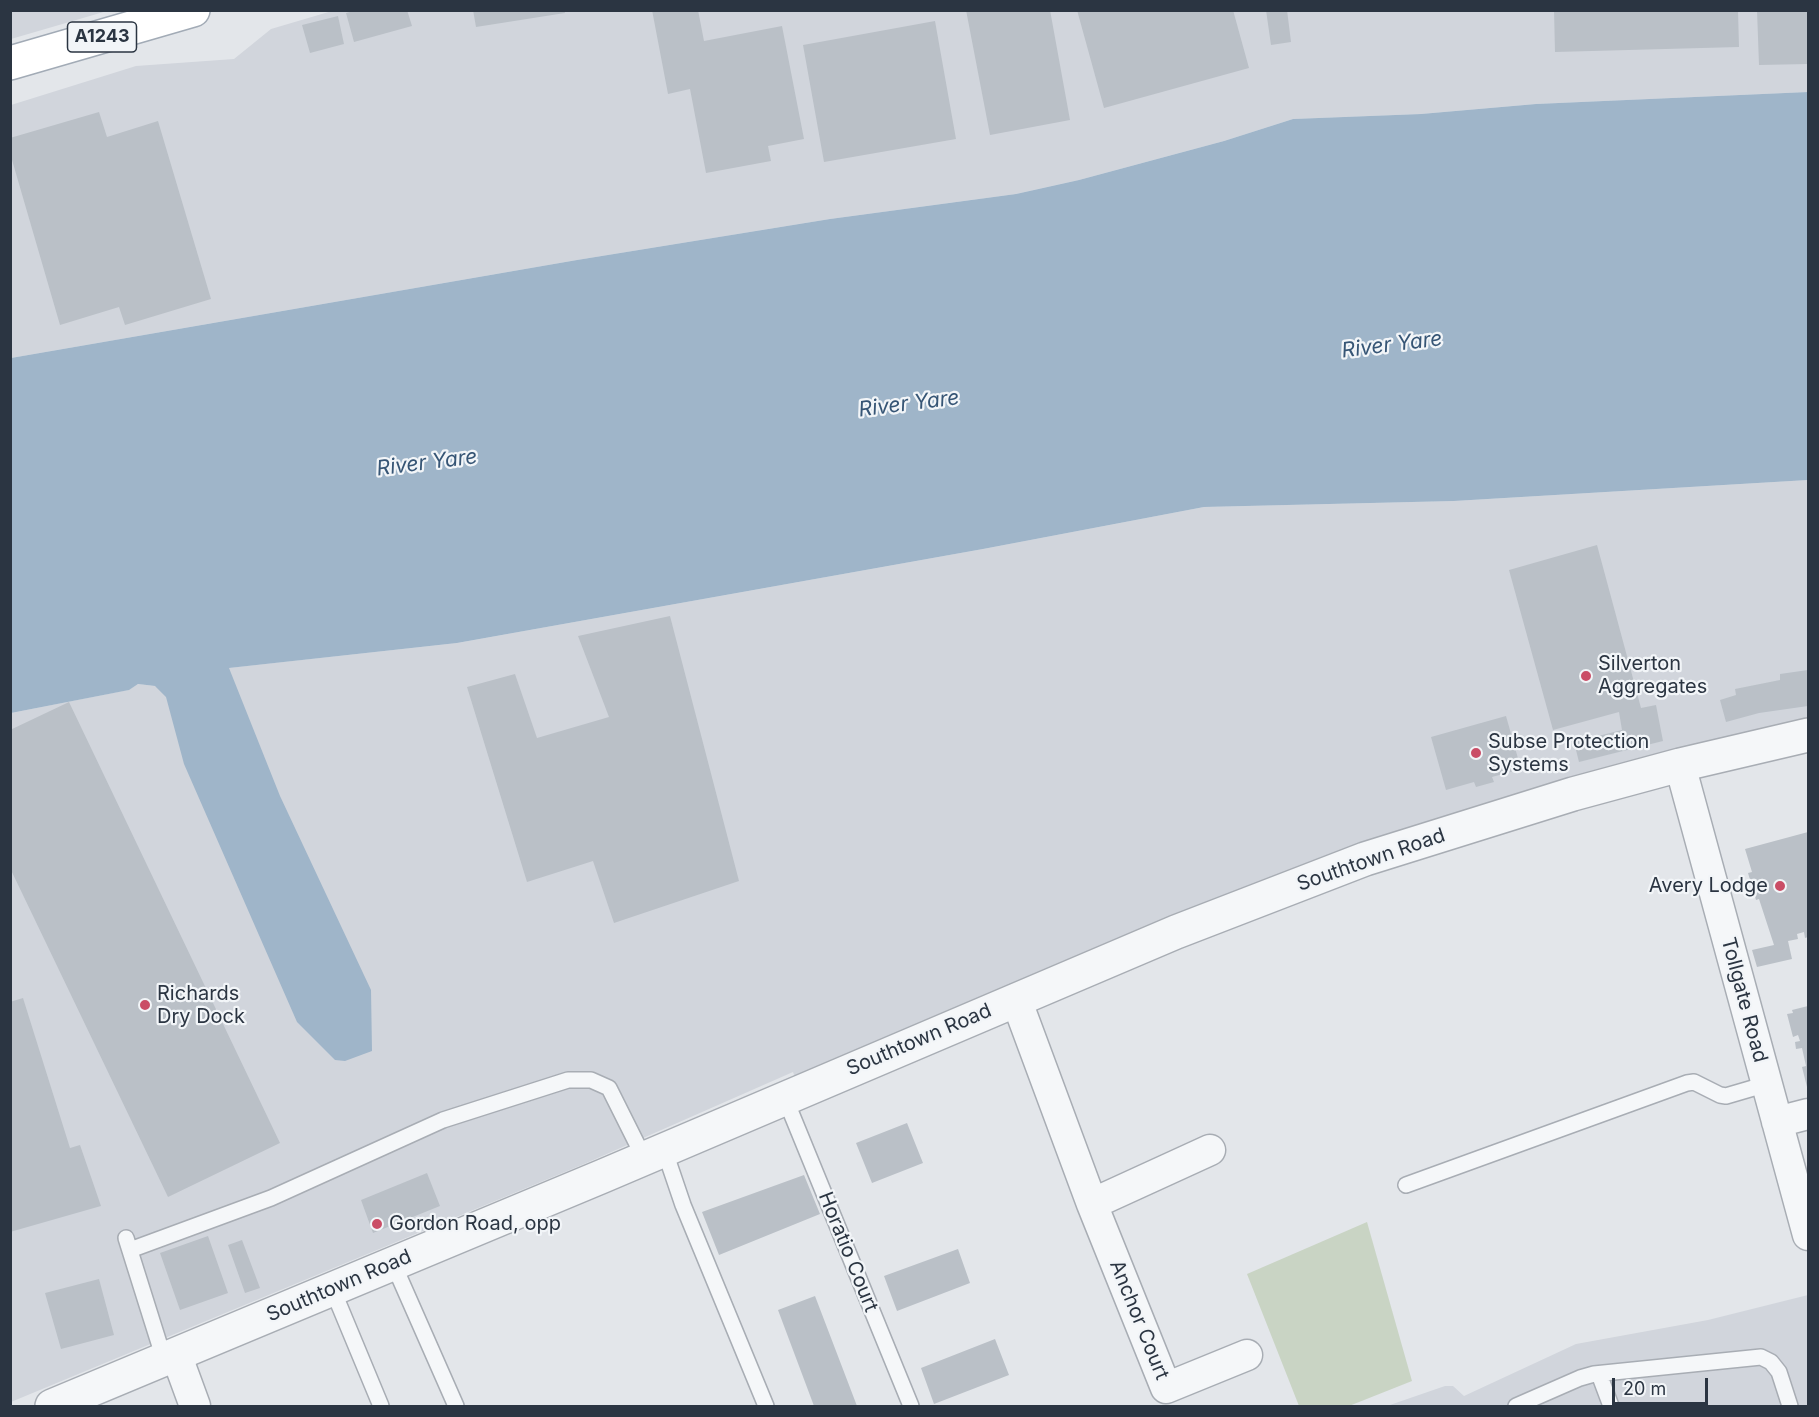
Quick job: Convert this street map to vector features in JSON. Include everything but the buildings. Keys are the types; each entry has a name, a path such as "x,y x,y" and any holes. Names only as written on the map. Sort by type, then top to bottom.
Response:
{"main road":[{"name":"A1243","path":"10,63 193,10"}],"street":[{"name":"Southtown Road","path":"52,1407 1176,932 1365,859 1573,794 1680,765 1809,735"},
{"name":"Tollgate Road","path":"1680,765 1809,1235"},
{"name":"Anchor Court","path":"1016,999 1092,1204 1166,1388 1247,1355"},
{"path":"1777,1122 1809,1114"},
{"path":"1092,1204 1210,1150"},
{"path":"170,1356 195,1407"}],"lane":[{"path":"170,1356 128,1244 271,1198 443,1120 568,1080 591,1080 609,1088 654,1154 683,1205 766,1407"},
{"path":"1406,1185 1687,1083 1694,1082 1726,1096 1767,1084"},
{"name":"Horatio Court","path":"785,1098 911,1407"},
{"path":"393,1263 456,1407"},
{"path":"332,1288 381,1407"},
{"path":"1516,1407 1580,1378 1599,1374 1761,1358 1771,1362 1779,1372 1790,1407"},
{"path":"1599,1374 1611,1407"}],"shaded area":[{"path":"11,10 107,10 107,11 11,39"},
{"path":"332,11 1808,11 1808,92 1536,104 1421,114 1293,119 1224,141 1079,180 1016,194 830,219 577,260 11,358 11,105 136,66 234,59 271,29"},
{"path":"1808,480 1808,735 1573,794 800,1091 793,1072 584,1164 11,1402 11,713 128,690 138,684 155,686 230,676 228,668 457,643 1204,507 1454,501"},
{"path":"1808,1295 1808,1406 1387,1406 1445,1386 1453,1386 1464,1396 1576,1344 1708,1320"}],"green space":[{"path":"1367,1222 1412,1381 1349,1406 1299,1406 1247,1274"}],"water":[{"name":"River Yare","path":"1808,92 1808,480 1454,501 1204,507 457,643 229,668 280,796 371,990 372,1051 345,1061 335,1060 297,1022 184,764 166,697 155,686 138,684 129,690 11,713 11,358 577,260 830,219 1016,194 1079,180 1224,141 1293,119 1421,114 1536,104"}],"place":[{"name":"Silverton Aggregates","path":"1586,676"},
{"name":"Subse Protection Systems","path":"1476,753"},
{"name":"Avery Lodge","path":"1780,886"},
{"name":"Richards Dry Dock","path":"145,1005"},
{"name":"Gordon Road, opp","path":"377,1224"}]}
